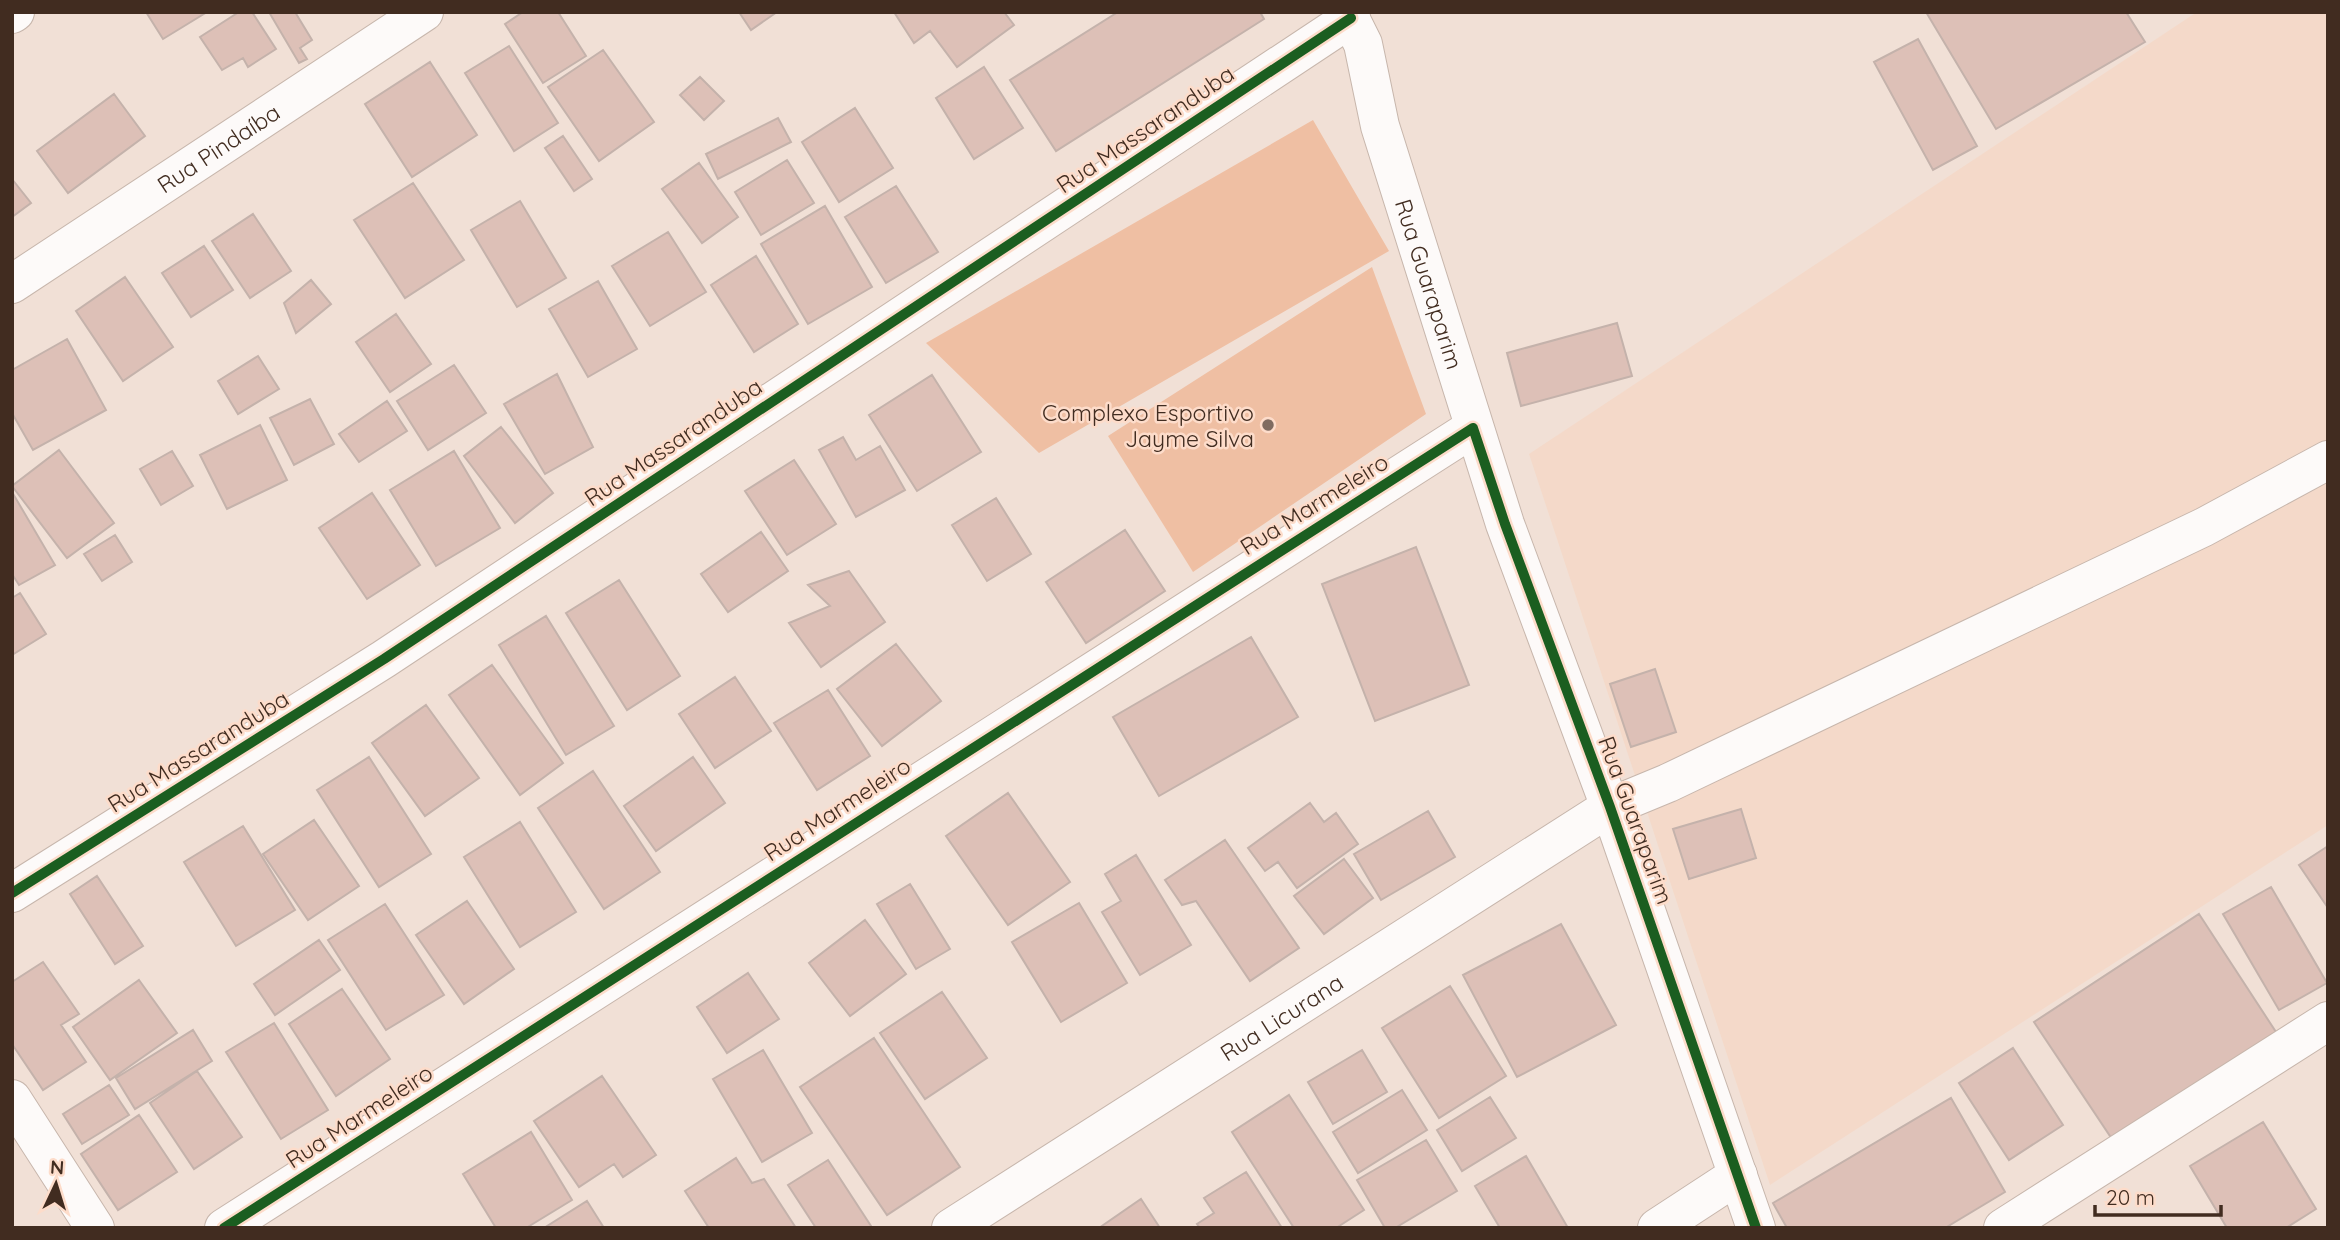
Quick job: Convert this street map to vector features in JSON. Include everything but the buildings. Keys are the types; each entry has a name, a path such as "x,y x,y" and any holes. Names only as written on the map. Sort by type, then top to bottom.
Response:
{"street":[{"name":"Rua Pindaíba","path":"12,284 424,12"},
{"name":"Rua Guaraparim","path":"1349,15 1363,44 1380,125 1505,524 1610,807 1756,1228"},
{"name":"Rua Massaranduba","path":"12,893 384,659 1349,15"},
{"name":"Rua Marmeleiro","path":"224,1228 1473,428"},
{"name":"Rua Licurana","path":"951,1228 1610,807 1668,783 2191,533 2328,460"},
{"path":"2003,1228 2328,1021"},
{"path":"12,1099 95,1228"},
{"path":"1657,1228 1738,1175"}],"shaded area":[{"path":"2197,12 2328,12 2328,825 1770,1185 1529,454"},
{"path":"1313,120 1389,251 1039,453 926,343"},
{"name":"Complexo Esportivo Jayme Silva","path":"1372,267 1426,414 1193,572 1108,436"}],"cycle path":[{"path":"12,893 384,659 1351,18"},
{"path":"224,1228 1473,428 1505,524 1610,807 1756,1228"}],"place":[{"name":"Complexo Esportivo Jayme Silva","path":"1268,425"}]}
